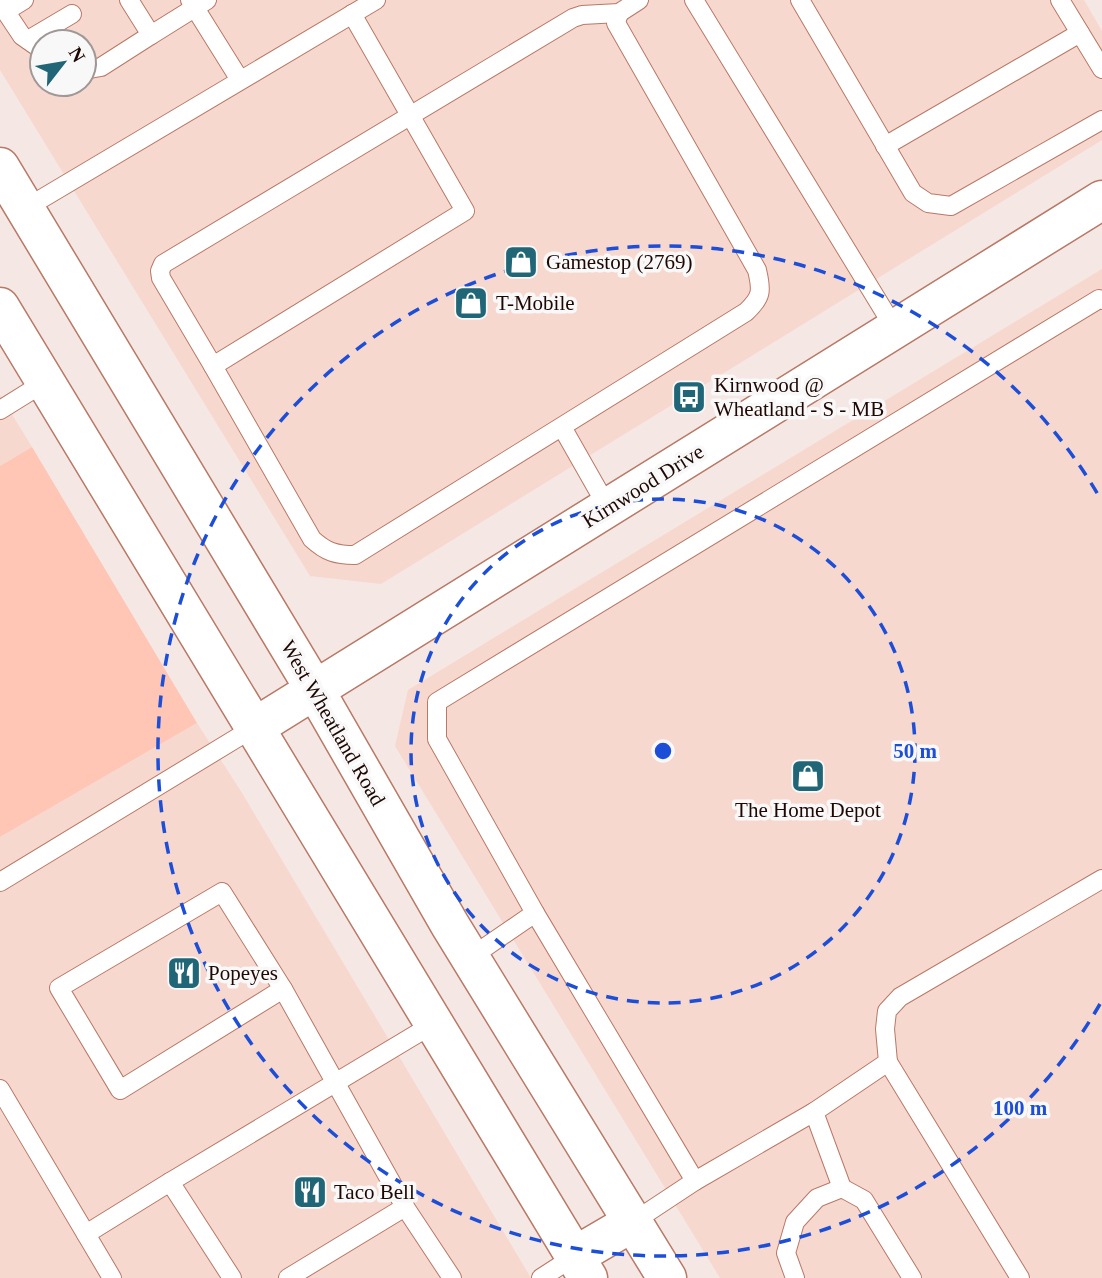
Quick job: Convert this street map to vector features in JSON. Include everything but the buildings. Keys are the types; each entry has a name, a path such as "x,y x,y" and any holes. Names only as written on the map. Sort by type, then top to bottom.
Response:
{"main road":[{"name":"West Wheatland Road","path":"0,167 471,957 667,1278"},
{"name":"Kirnwood Drive","path":"255,727 1102,200"},
{"path":"0,307 582,1267 633,1222"}],"lane":[{"path":"24,0 3,7 22,36 28,40"},
{"path":"129,0 151,35"},
{"path":"26,208 376,0"},
{"path":"619,13 616,23 757,270 761,287 758,300 746,312 355,555 339,555 324,550 313,539 161,278 163,264 573,18 619,13 639,0"},
{"path":"694,0 895,329"},
{"path":"800,0 913,193 928,203 951,206 1102,120"},
{"path":"1060,0 1102,69"},
{"path":"98,68 197,3 240,80"},
{"path":"55,28 72,14"},
{"path":"213,366 465,211 352,14"},
{"path":"885,146 1080,33"},
{"path":"695,1181 535,913 437,739 437,702 1087,306 1102,300"},
{"path":"0,410 45,382"},
{"path":"562,427 608,508"},
{"path":"0,882 255,727"},
{"path":"1020,1278 888,1062 885,1029 887,1011 900,998 1102,879"},
{"path":"283,989 120,1090 59,988 222,892 283,989 334,1085 405,1207 452,1278"},
{"path":"471,957 535,913"},
{"path":"86,1234 435,1023"},
{"path":"633,1222 695,1181 814,1112 888,1062"},
{"path":"0,1089 112,1278"},
{"path":"814,1112 842,1188 864,1200 912,1278"},
{"path":"170,1182 232,1278"},
{"path":"795,1278 786,1253 795,1222 817,1198 842,1188"},
{"path":"288,1278 405,1207"},
{"path":"541,1278 582,1267"}],"shaded area":[{"path":"0,0 1084,0 1102,31 1102,140 381,584 310,576 0,70"},
{"path":"1102,269 1102,1278 720,1278 395,746 408,690"},
{"path":"0,395 32,447 0,466"},
{"path":"32,447 197,723 0,837 0,466"},
{"path":"197,723 242,793 531,1278 0,1278 0,837"}],"place":[{"name":"Gamestop (2769)","path":"521,262"},
{"name":"T-Mobile","path":"471,303"},
{"name":"Kirnwood @ Wheatland - S - MB","path":"689,397"},
{"name":"The Home Depot","path":"808,776"},
{"name":"Popeyes","path":"184,973"},
{"name":"Taco Bell","path":"310,1192"}]}
